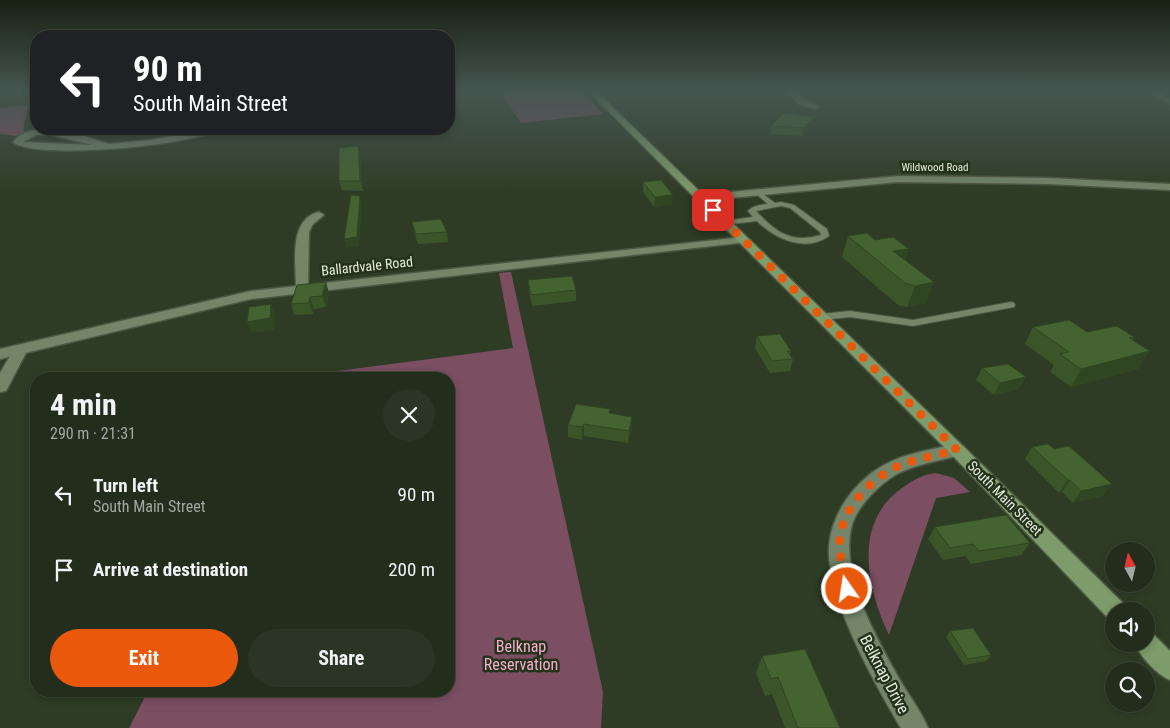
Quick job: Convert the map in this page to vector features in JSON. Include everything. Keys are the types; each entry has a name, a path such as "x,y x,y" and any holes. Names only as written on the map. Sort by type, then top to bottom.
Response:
{"main road":[{"name":"South Main Street","path":"627,126 957,450 1107,602"},
{"path":"1155,652 1170,668"}],"street":[{"path":"31,135 17,142 24,145 52,147 108,147 145,145 188,135"},
{"path":"66,135 108,147"},
{"name":"Wildwood Road","path":"700,198 851,182 916,179 1043,181 1170,187"},
{"path":"302,288 303,232 308,222 319,215"},
{"name":"Ballardvale Road","path":"0,354 232,299 302,288 743,240"},
{"path":"0,387 21,349"},
{"name":"Belknap Drive","path":"915,728 867,643 854,609 841,564 840,544 842,525 864,491 890,470 910,462 957,450"}],"lane":[{"path":"757,192 773,205"},
{"path":"783,204 792,206 824,231 825,235 797,242 783,239 753,212 753,209 773,205 783,204"},
{"path":"726,223 759,218"},
{"path":"821,317 850,314 913,323 1011,305"}],"green space":[{"path":"0,126 24,126 23,130 26,132 16,136 0,134"},
{"name":"Belknap Reservation","path":"511,272 603,692 601,728 129,728 145,697 455,697 455,372 330,372 513,348 499,273"},
{"path":"936,473 954,478 970,492 936,498 889,635 881,617 870,578 870,538 876,519 886,502 914,480"}],"building":[{"path":"771,126 806,126 804,128"},
{"path":"358,146 360,181 339,181 339,148"},
{"path":"661,180 673,195 655,197 643,182"},
{"path":"351,195 360,196 357,237 344,239"},
{"path":"441,219 447,232 416,234 412,222"},
{"path":"867,233 875,240 893,237 909,249 893,251 934,282 915,286 905,283 848,236"},
{"path":"572,276 576,290 531,295 528,280"},
{"path":"326,282 322,296 310,297 309,303 291,304 297,285"},
{"path":"271,304 270,318 247,322 249,307"},
{"path":"1069,320 1087,332 1117,326 1134,337 1129,338 1150,351 1081,369 1060,354 1069,352 1033,327"},
{"path":"780,334 791,351 787,351 793,359 772,361 757,336"},
{"path":"1008,364 1026,377 1000,383 982,368"},
{"path":"576,404 610,409 609,413 632,417 629,431 584,424 582,427 568,425"},
{"path":"1048,444 1054,449 1069,446 1112,484 1081,491 1032,447"},
{"path":"1006,515 1030,543 979,551 973,544 950,548 935,527"},
{"path":"973,628 991,655 968,659 950,631"},
{"path":"805,649 840,728 798,728 778,677 771,679 762,656"}],"route":[{"path":"713,210 957,450 890,470 864,491 842,525 840,544 841,564 847,589"}]}
